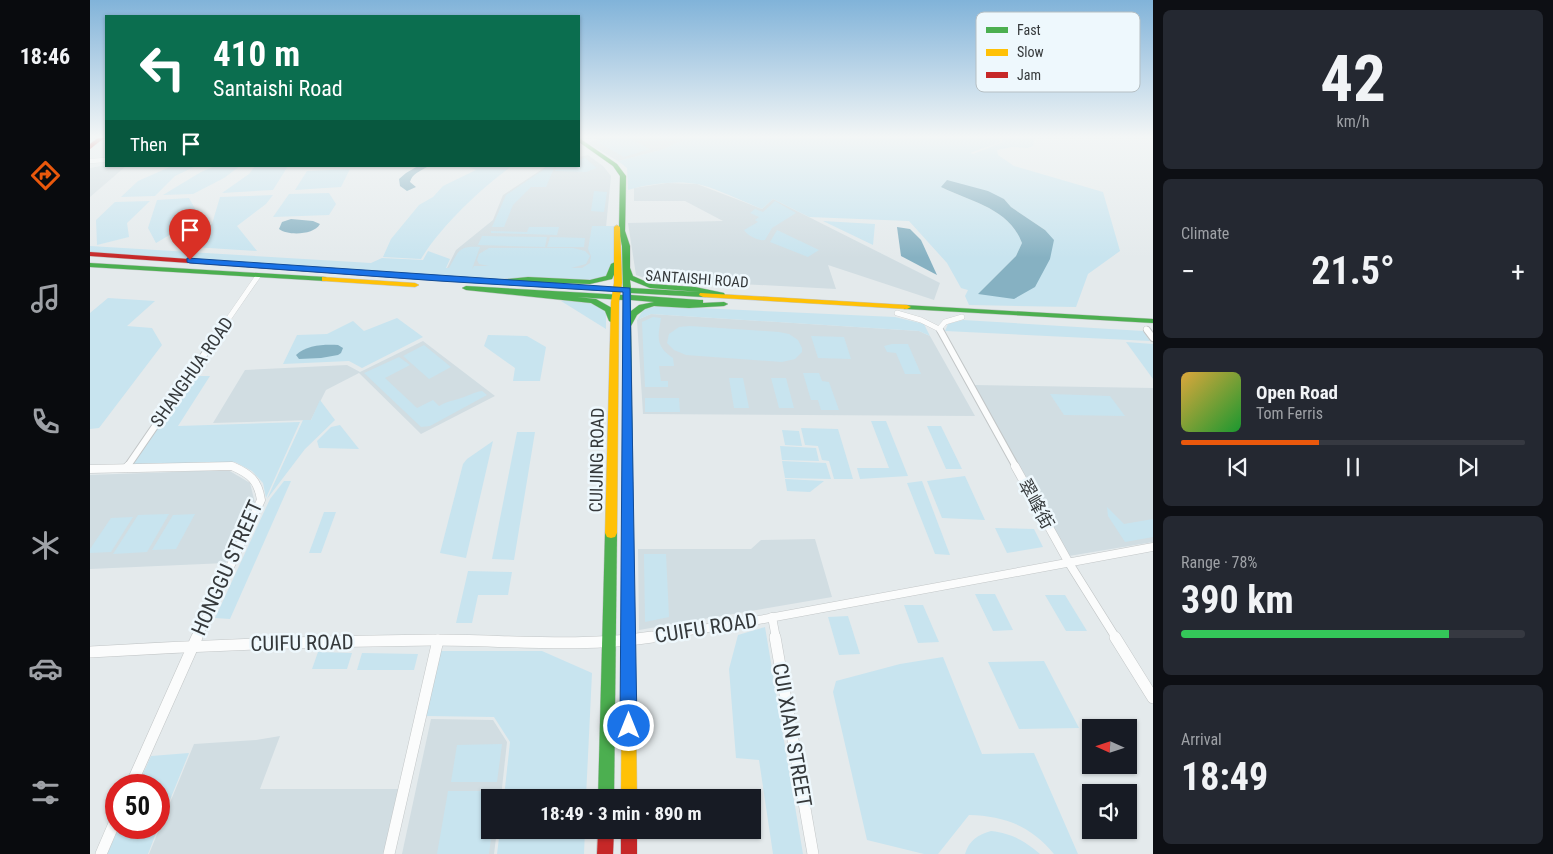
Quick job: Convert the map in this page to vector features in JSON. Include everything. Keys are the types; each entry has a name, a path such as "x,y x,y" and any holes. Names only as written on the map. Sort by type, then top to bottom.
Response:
{"main road":[{"name":"CUIJING ROAD","path":"606,789 618,178"},
{"name":"CUIJING ROAD","path":"623,178 622,231 626,246 627,264 629,789"},
{"path":"493,282 528,279 601,281 612,273 618,251"},
{"path":"90,256 155,264 178,270"},
{"name":"SANTAISHI ROAD","path":"90,256 190,260 493,282 627,294 1151,326"},
{"path":"90,263 155,264 190,260"},
{"name":"SANTAISHI ROAD","path":"90,263 258,276 472,288 616,293"},
{"path":"627,264 630,277 638,282 650,286 695,288 724,300"},
{"path":"472,288 511,294 593,301 609,310 614,326"},
{"path":"627,328 633,314 642,307 654,304 689,306 724,300"},
{"name":"SANTAISHI ROAD","path":"724,300 962,317 1151,326"},
{"path":"605,854 606,839"},
{"path":"628,839 628,854"}],"street":[{"name":"SHANGHUA ROAD","path":"126,468 258,276"},
{"path":"897,313 922,320 939,329 945,322 962,317"},
{"path":"1151,326 1153,338"},
{"name":"翠峰街","path":"939,329 1069,563 1153,698"},
{"name":"HONGGU STREET","path":"90,469 232,466 250,474 260,485 261,500 136,774"},
{"name":"CUIFU ROAD","path":"90,652 193,646 438,640 610,642 772,617 1153,547"},
{"name":"CUI XIAN STREET","path":"772,617 813,854"},
{"path":"389,854 438,640"},
{"path":"101,854 107,839"}],"shaded area":[{"path":"90,178 112,178 90,197"},
{"path":"145,178 173,178 155,196 121,197 138,181"},
{"path":"191,178 224,178 193,194 163,195"},
{"path":"244,178 281,178 273,190 222,193"},
{"path":"303,178 346,178 341,187 295,190"},
{"path":"412,178 410,182 416,187 407,191 400,186 399,179"},
{"path":"460,178 497,178 462,208 439,234 421,259 383,257 391,239 419,205 433,197 443,186"},
{"path":"529,178 611,178 603,258 586,273 446,270 456,250 493,220 503,195"},
{"path":"531,178 550,178 546,187 531,187 513,205 504,227 492,227 506,195"},
{"path":"627,178 1055,178 1103,192 1120,251 1088,274 1076,307 969,305 965,296 968,290 961,288 947,263 909,221 809,217 773,199 762,209 712,188 680,182 662,183 628,190","holes":["941,187 1004,199 1011,207 1045,230 978,294 1016,256 1022,243 1016,231 999,214"]},
{"path":"947,180 988,191 1004,199 1011,207 1045,230 1054,240 1050,259 1035,287 1014,299 978,294 1016,256 1022,243 1016,231 999,214 941,187"},
{"path":"667,183 697,184 762,209 773,199 940,283 934,300 828,265 836,289 647,279 636,275 628,223 723,221 685,201 634,201 634,188"},
{"path":"594,191 607,192 604,212 591,211"},
{"path":"329,193 336,204 329,215 273,217 289,194"},
{"path":"273,195 266,204 237,226 257,251 177,246 212,224 220,197"},
{"path":"189,198 197,212 188,224 156,243 148,228 157,200"},
{"path":"150,201 127,223 129,237 97,245 96,220 115,202"},
{"path":"775,201 796,213 772,228 765,240 756,239 748,234 744,230 758,222 755,220 759,217 750,213 755,209 763,212"},
{"path":"291,219 313,221 320,224 317,228 301,233 288,233 279,229 282,222"},
{"path":"823,221 875,224 873,245"},
{"path":"592,226 617,226 614,270 601,280 528,279 493,281 90,254 90,246 371,263 382,258 423,260 428,251 450,259 446,268 449,268 460,250 468,247 480,247 472,269 474,266 489,266 479,264 477,260 479,254 489,248 573,248 585,251 590,256 586,264 571,268 582,268 590,263 591,256 588,249"},
{"path":"529,227 559,227 557,235 491,233 491,231 527,232"},
{"path":"897,227 910,229 921,240 937,275 901,256"},
{"path":"777,230 819,250 808,257 770,242"},
{"path":"482,236 547,237 545,247 478,245"},
{"path":"550,237 585,238 584,247 547,247"},
{"path":"108,298 155,301 127,326 152,328 162,345 99,428 90,429 90,313"},
{"path":"568,299 588,302 606,312 606,329 561,301"},
{"path":"656,306 895,317 924,324 930,336 919,331 651,314 637,320 643,310"},
{"path":"651,314 919,331 930,336 975,416 643,414 637,320"},
{"path":"653,317 661,318 659,341 667,354 673,358 674,366 659,366 661,381 668,381 668,387 645,387 642,322"},
{"path":"397,318 423,337 362,368 349,361 283,364 297,335 327,334 353,321 364,331"},
{"path":"963,320 1143,331 1150,341 945,331 948,324"},
{"path":"690,326 789,334 798,340 802,352 795,359 782,362 686,355 674,350 667,343 669,334 679,327"},
{"path":"488,335 527,336 546,347 540,381 513,381 515,368 484,346"},
{"path":"811,336 844,337 851,359 818,358"},
{"path":"423,341 495,396 421,434 359,373 326,390 311,420 213,423 245,370 347,365 360,372"},
{"path":"1126,342 1153,344 1153,379"},
{"path":"908,344 921,374 905,374 896,353 887,352 884,346"},
{"path":"338,345 343,348 338,355 299,359 296,355 310,347"},
{"path":"424,345 451,367 429,379 403,356"},
{"path":"399,357 410,365 385,378 417,408 433,400 439,406 482,391 487,395 430,426 421,427 364,373"},
{"path":"803,373 819,373 822,381 829,382 839,410 821,410 818,400 811,400"},
{"path":"192,376 210,376 178,426 300,422 266,498 263,483 252,471 235,462 133,464"},
{"path":"729,378 743,378 749,408 734,408"},
{"path":"771,378 786,378 794,408 779,408"},
{"path":"974,385 1153,388 1153,542 1069,556"},
{"path":"1050,394 1110,396 1125,416 1064,415"},
{"path":"645,398 679,398 680,412 645,412"},
{"path":"320,400 335,420 305,449 267,499 303,420 311,420"},
{"path":"871,421 886,421 908,476 860,479 857,468 889,468"},
{"path":"340,425 359,449 319,448 317,441 331,427"},
{"path":"927,426 941,426 962,469 946,469"},
{"path":"801,428 838,429 853,479 834,479 829,461 822,460 818,446 805,445"},
{"path":"782,430 799,431 802,446 785,445"},
{"path":"517,432 535,432 514,560 492,559"},
{"path":"493,441 466,558 440,553 463,464 467,459"},
{"path":"780,446 816,448 819,461 782,460"},
{"path":"782,461 826,463 831,479 785,478"},
{"path":"228,470 250,483 255,503 226,563 90,569 90,475"},
{"path":"965,476 985,520 942,518 927,481"},
{"path":"785,479 824,481 810,492 787,491"},
{"path":"284,481 291,481 230,619 215,618 270,499"},
{"path":"922,481 950,555 935,554 907,483"},
{"path":"1107,507 1124,524 1153,519 1153,537 1125,542 1108,516"},
{"path":"324,512 336,512 321,553 309,553"},
{"path":"169,514 147,552 113,554 138,515"},
{"path":"195,514 176,549 152,550 173,515"},
{"path":"133,517 111,552 90,553 90,549 111,518"},
{"path":"995,528 1034,529 1043,547 1007,553"},
{"path":"815,539 832,597 639,630 638,549 751,549 761,540"},
{"path":"644,554 666,554 669,617 645,622"},
{"path":"468,571 512,572 508,595 478,595 472,623 456,623"},
{"path":"975,594 995,594 1013,630 993,631"},
{"path":"1045,595 1065,595 1087,631 1066,631"},
{"path":"904,605 923,605 939,642 918,643"},
{"path":"848,616 860,654 839,655 828,617"},
{"path":"765,627 803,854 773,854 759,760 736,758 729,669 738,635"},
{"path":"439,651 542,651 592,673 586,789 505,789 510,742 494,717 425,716"},
{"path":"318,652 352,653 347,669 312,669"},
{"path":"362,653 418,654 414,670 357,670"},
{"path":"943,657 982,754 1034,753 1078,854 1054,854 1036,836 1016,824 1006,820 969,815 938,854 924,854 867,840 833,692 836,681 900,664"},
{"path":"1044,661 1079,728 1019,729 988,662"},
{"path":"431,719 493,720 507,742 502,789 481,789 481,839 496,839 494,854 402,854"},
{"path":"280,736 260,789 407,789 393,854 149,854 155,839 170,839 170,803 194,744 256,740"},
{"path":"502,744 497,782 451,782 457,745"},
{"path":"189,753 170,800 170,774 143,774 151,756"},
{"path":"448,791 481,791 481,839 491,839 489,854 437,854"},
{"path":"991,831 1017,838 1040,854 965,854 969,845 975,839"},
{"path":"114,839 154,839 148,854 107,854"},
{"path":"499,839 585,839 584,854 497,854"}],"traffic: fast":[{"path":"623,178 622,231 626,246 627,298 628,483"},
{"path":"499,281 528,279 590,282 609,277 615,264"},
{"path":"90,265 325,279"},
{"path":"628,270 630,277 650,286 695,289 721,295"},
{"path":"412,277 703,295"},
{"path":"466,288 700,302"},
{"path":"486,290 593,301 609,310 613,321"},
{"path":"628,325 633,314 642,307 654,304 689,306 724,304"},
{"path":"907,307 1153,321"},
{"path":"606,789 611,533"}],"traffic: slow":[{"path":"611,533 615,302 618,283 617,227"},
{"path":"325,279 415,285"},
{"path":"703,295 907,307"},
{"path":"628,483 629,789"}],"traffic: jam":[{"path":"90,254 412,277"},
{"path":"605,854 606,839"},
{"path":"629,839 629,854"}],"route":[{"path":"190,260 439,279 627,290 629,726"}]}
